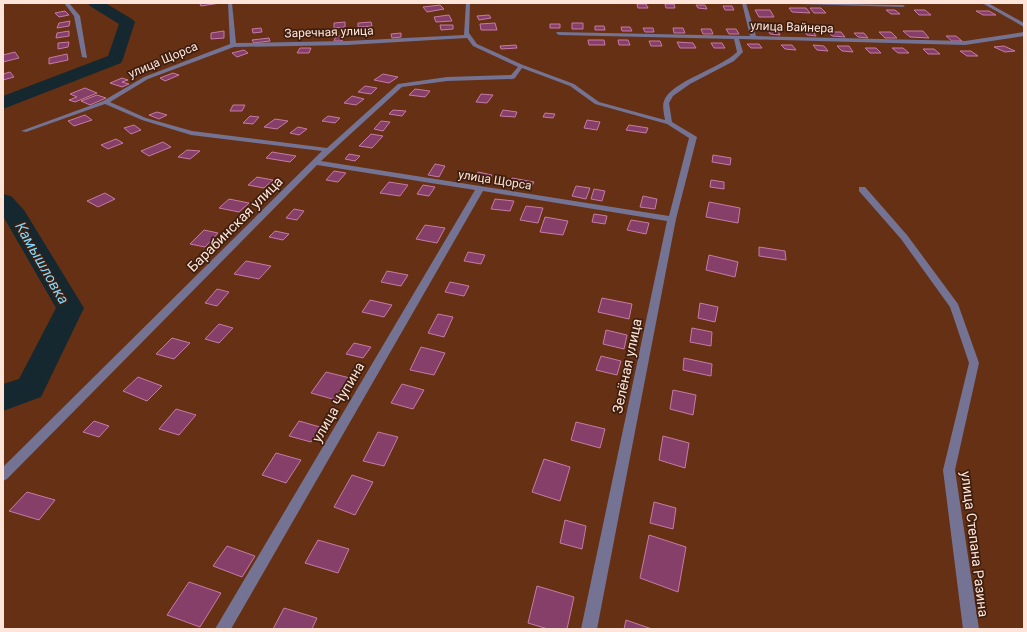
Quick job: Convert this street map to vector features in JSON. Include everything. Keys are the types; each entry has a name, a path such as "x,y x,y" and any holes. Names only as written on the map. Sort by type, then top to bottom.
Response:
{"street":[{"path":"66,3 77,16 85,57"},
{"path":"230,3 233,45"},
{"path":"468,3 466,33 474,45 521,66 572,85 597,102 669,123 666,103 670,95 688,83 732,60 740,52 736,36"},
{"path":"744,3 753,37"},
{"path":"797,3 903,6"},
{"path":"984,3 1024,25"},
{"name":"улица Вайнера","path":"559,33 736,36 965,43 1024,34"},
{"name":"Заречная улица","path":"233,45 347,43 468,36"},
{"name":"улица Щорса","path":"24,131 105,102 146,78 233,45"},
{"name":"Барабинская улица","path":"3,475 315,162 400,85 448,78 513,77 521,66"},
{"path":"105,102 144,119 191,133 328,150"},
{"name":"Зелёная улица","path":"589,629 672,219 693,137 669,123"},
{"name":"улица Щорса","path":"315,162 480,190 672,219"},
{"name":"улица Степана Разина","path":"862,189 904,238 955,306 974,363 949,470 971,629"},
{"name":"улица Чупина","path":"223,629 480,190"}],"building":[{"path":"205,3 220,3 201,6 200,4"},
{"path":"637,4 646,4 648,8 638,8"},
{"path":"665,4 674,4 675,8 666,8"},
{"path":"440,5 444,9 427,12 423,7"},
{"path":"696,5 705,5 707,9 698,8"},
{"path":"723,6 732,6 734,10 725,10"},
{"path":"789,8 806,8 810,13 792,12"},
{"path":"810,8 821,8 826,13 814,13"},
{"path":"755,10 770,10 774,17 759,17"},
{"path":"886,10 895,10 900,14 891,14"},
{"path":"914,10 925,10 931,15 919,15"},
{"path":"65,11 69,15 59,17 55,13"},
{"path":"976,11 989,11 996,15 983,15"},
{"path":"449,15 452,21 436,22 434,17"},
{"path":"489,15 491,18 479,20 477,16"},
{"path":"70,21 69,26 57,28 59,23"},
{"path":"345,22 345,27 334,28 334,23"},
{"path":"371,22 372,26 358,27 358,23"},
{"path":"495,23 497,30 481,30 480,24"},
{"path":"572,23 583,23 583,29 572,29"},
{"path":"550,24 560,24 560,28 550,28"},
{"path":"440,25 453,25 453,29 441,30"},
{"path":"595,26 604,26 605,30 595,30"},
{"path":"621,27 630,27 632,31 622,31"},
{"path":"261,28 262,32 253,33 252,29"},
{"path":"643,28 653,28 654,32 645,32"},
{"path":"673,28 683,28 685,33 674,33"},
{"path":"701,29 711,29 713,34 703,34"},
{"path":"726,29 736,29 739,34 729,34"},
{"path":"768,30 778,31 780,35 770,34"},
{"path":"69,31 69,36 56,38 57,33"},
{"path":"224,31 224,38 211,39 211,33"},
{"path":"804,31 813,31 816,36 807,35"},
{"path":"903,31 923,31 929,38 910,37"},
{"path":"828,32 841,32 845,37 832,36"},
{"path":"879,32 891,32 897,38 885,38"},
{"path":"401,33 401,37 392,38 391,34"},
{"path":"854,33 864,33 868,38 858,37"},
{"path":"336,36 344,36 342,41 334,41"},
{"path":"946,36 956,36 962,41 952,41"},
{"path":"269,38 270,41 254,43 252,40"},
{"path":"588,40 604,40 605,45 589,45"},
{"path":"618,40 628,40 630,45 619,45"},
{"path":"649,41 660,41 662,46 651,46"},
{"path":"69,42 68,47 58,49 58,43"},
{"path":"677,42 693,43 696,48 680,48"},
{"path":"711,43 722,43 725,48 714,48"},
{"path":"747,44 759,44 762,48 751,48"},
{"path":"516,45 517,48 501,49 500,46"},
{"path":"781,45 792,45 796,50 785,49"},
{"path":"813,45 824,46 828,51 817,50"},
{"path":"837,46 849,46 853,52 842,51"},
{"path":"1004,46 1015,51 1005,52 994,47"},
{"path":"300,48 311,48 309,53 297,53"},
{"path":"865,48 876,48 881,53 870,53"},
{"path":"892,48 903,48 909,53 898,53"},
{"path":"923,49 934,49 940,54 928,54"},
{"path":"244,50 248,53 237,57 232,53"},
{"path":"960,51 971,51 978,56 967,56"},
{"path":"15,52 19,58 3,62 3,55"},
{"path":"67,54 68,60 49,64 49,58"},
{"path":"10,72 14,77 3,80 3,74"},
{"path":"173,73 179,75 165,81 160,78"},
{"path":"383,74 398,77 389,83 374,80"},
{"path":"122,78 128,80 122,82 129,84 122,87 110,83"},
{"path":"365,86 377,88 371,94 358,92"},
{"path":"85,88 97,93 75,102 69,100 77,97 70,94"},
{"path":"415,89 430,91 425,97 409,95"},
{"path":"481,94 493,95 487,103 476,102"},
{"path":"97,95 106,98 90,105 81,101"},
{"path":"352,96 364,99 356,105 344,103"},
{"path":"233,105 245,105 242,111 230,111"},
{"path":"393,110 406,111 402,116 389,114"},
{"path":"503,110 517,112 515,117 500,116"},
{"path":"157,112 167,115 159,119 149,115"},
{"path":"545,113 555,114 553,118 543,117"},
{"path":"85,115 92,120 74,126 68,121"},
{"path":"250,116 259,117 253,124 243,123"},
{"path":"328,116 340,118 335,123 322,121"},
{"path":"275,119 288,121 277,129 264,127"},
{"path":"587,120 600,122 597,130 584,128"},
{"path":"381,121 390,122 383,131 374,129"},
{"path":"134,125 141,130 131,134 124,128"},
{"path":"629,125 648,128 646,133 626,130"},
{"path":"298,127 307,129 299,135 290,133"},
{"path":"371,134 383,136 372,148 359,146"},
{"path":"116,139 123,143 108,149 101,145"},
{"path":"163,142 171,147 149,156 141,151"},
{"path":"187,150 200,151 190,159 178,157"},
{"path":"272,152 296,156 290,162 266,158"},
{"path":"349,154 360,156 355,161 345,159"},
{"path":"713,155 731,158 730,165 712,162"},
{"path":"435,164 445,166 439,177 428,175"},
{"path":"334,171 346,173 338,182 326,180"},
{"path":"478,172 492,175 486,183 472,181"},
{"path":"257,177 273,180 264,188 248,185"},
{"path":"512,178 534,182 530,189 509,186"},
{"path":"711,180 724,182 724,189 710,187"},
{"path":"389,182 408,185 400,196 380,193"},
{"path":"423,185 435,187 429,196 417,194"},
{"path":"576,186 590,188 586,199 572,196"},
{"path":"594,189 605,191 602,201 591,199"},
{"path":"105,193 115,199 98,207 87,201"},
{"path":"643,196 657,199 655,209 640,207"},
{"path":"229,199 249,203 239,212 219,208"},
{"path":"495,199 514,201 510,211 491,209"},
{"path":"709,202 740,208 738,223 706,217"},
{"path":"526,206 543,208 538,223 520,220"},
{"path":"294,209 304,211 297,220 286,218"},
{"path":"594,214 607,216 605,224 592,222"},
{"path":"545,217 568,221 563,235 540,232"},
{"path":"631,220 649,223 646,234 627,230"},
{"path":"425,225 445,228 437,243 416,239"},
{"path":"204,230 218,233 205,247 190,244"},
{"path":"275,231 289,234 283,240 269,237"},
{"path":"759,247 785,251 786,260 759,256"},
{"path":"468,252 485,255 481,264 464,261"},
{"path":"709,255 738,262 735,277 706,270"},
{"path":"246,261 271,266 259,279 234,274"},
{"path":"387,271 408,275 401,286 381,282"},
{"path":"450,282 469,286 464,296 445,292"},
{"path":"217,289 229,292 217,306 205,303"},
{"path":"602,298 632,304 629,319 598,312"},
{"path":"370,300 392,305 384,317 362,312"},
{"path":"700,303 718,307 715,322 698,318"},
{"path":"438,314 453,317 444,337 428,333"},
{"path":"219,324 233,328 219,343 205,339"},
{"path":"692,328 712,332 711,346 690,342"},
{"path":"606,330 627,335 624,349 603,344"},
{"path":"172,338 190,343 174,359 156,354"},
{"path":"354,343 371,347 363,358 346,354"},
{"path":"421,347 445,353 434,375 410,370"},
{"path":"601,356 621,361 617,375 596,370"},
{"path":"684,358 712,364 711,376 683,370"},
{"path":"326,372 350,378 336,400 311,393"},
{"path":"138,377 162,386 147,401 123,391"},
{"path":"402,384 424,390 413,409 391,403"},
{"path":"673,390 696,395 693,415 670,409"},
{"path":"176,409 196,415 179,435 159,429"},
{"path":"94,421 109,426 99,437 83,432"},
{"path":"299,421 320,427 311,442 289,436"},
{"path":"576,422 605,429 600,448 571,440"},
{"path":"378,432 398,437 384,466 363,461"},
{"path":"663,436 689,443 685,468 659,460"},
{"path":"276,453 301,460 286,483 262,475"},
{"path":"544,459 570,467 560,501 532,492"},
{"path":"352,475 373,482 355,515 334,507"},
{"path":"27,492 55,500 39,520 9,511"},
{"path":"654,502 676,508 673,529 650,523"},
{"path":"565,520 586,526 582,549 560,543"},
{"path":"649,535 686,547 678,592 640,578"},
{"path":"318,540 349,549 338,573 305,563"},
{"path":"227,546 255,556 242,577 213,566"},
{"path":"189,582 221,593 200,627 167,615"},
{"path":"537,586 574,597 567,629 548,629 528,623"},
{"path":"284,608 317,618 312,629 273,629"},
{"path":"626,620 652,629 624,629"}],"waterway":[{"name":"Камышловка","path":"3,103 115,59 127,22 95,3"},
{"name":"Камышловка","path":"3,201 15,215 70,308 30,388 3,398"}]}
